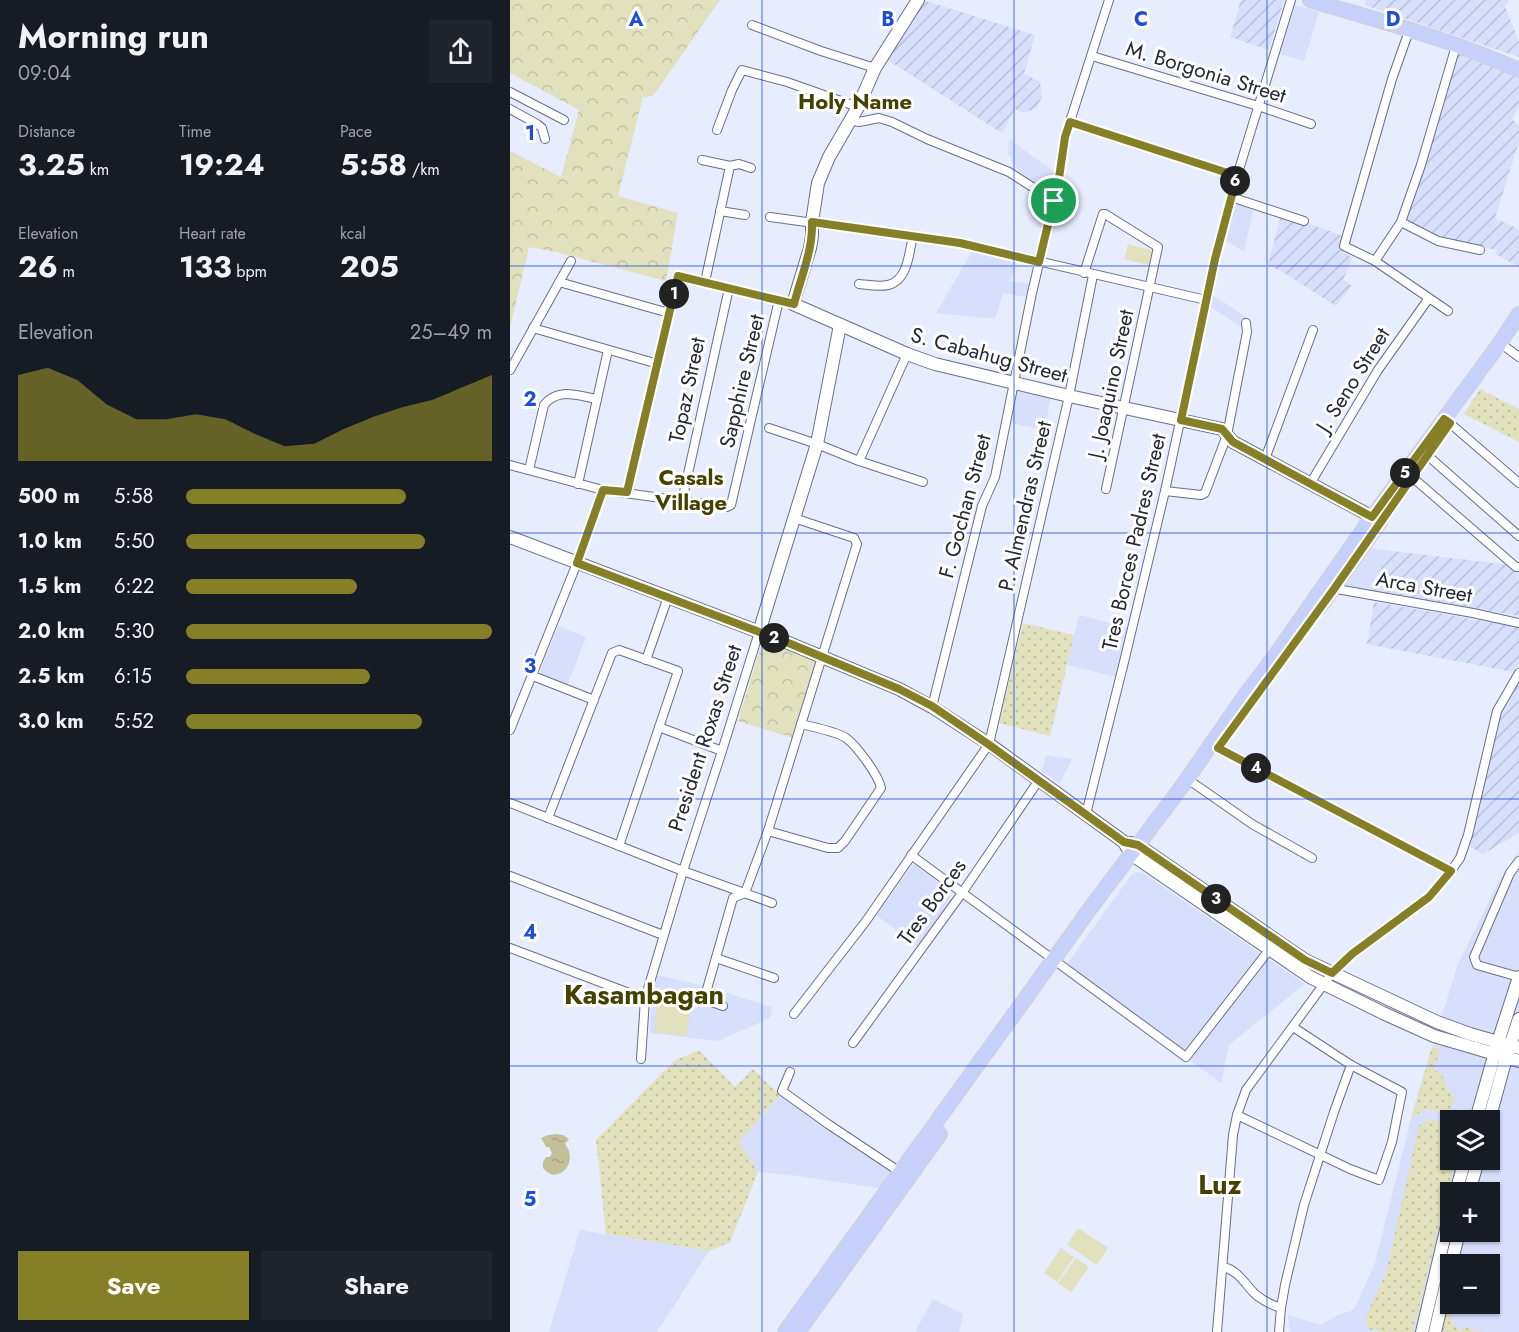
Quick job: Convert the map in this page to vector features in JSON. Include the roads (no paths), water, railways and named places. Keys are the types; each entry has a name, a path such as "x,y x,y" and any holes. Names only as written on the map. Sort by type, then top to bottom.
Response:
{"main road":[{"path":"1310,0 1409,30 1519,70"},
{"path":"1503,345 1519,314"},
{"path":"785,1332 904,1175 1057,963 1135,850 1190,781 1215,746 1243,698 1328,588 1503,345 1519,329"},
{"path":"1376,519 1412,477 1447,421"},
{"path":"798,1332 904,1175"}],"street":[{"path":"627,492 678,276 794,304 810,248 818,183 875,68 918,0"},
{"name":"F. Gochan Street","path":"932,706 982,506 995,477 1039,262 1059,178 1065,137 1109,0"},
{"name":"Tres Borces Padres Street","path":"1086,814 1165,491 1215,259 1237,176 1291,0"},
{"path":"752,26 875,68"},
{"path":"1409,30 1392,80 1344,246 1375,261 1448,310"},
{"path":"1375,261 1401,222 1421,165 1456,46"},
{"name":"M. Borgonia Street","path":"1092,56 1311,124"},
{"path":"717,130 742,70 787,82 858,106"},
{"path":"510,92 564,120"},
{"path":"510,109 540,125 544,130 545,139"},
{"path":"850,120 859,122 879,118 892,122 927,139 1009,172 1054,201"},
{"path":"1070,122 1237,176"},
{"path":"702,160 730,166 739,164 751,168"},
{"path":"705,282 730,166"},
{"path":"1231,197 1304,221"},
{"path":"720,211 745,215"},
{"name":"P. Almendras Street","path":"988,744 1069,396 1101,215 1105,214 1158,247 1150,287"},
{"path":"770,217 960,243 1206,300"},
{"path":"1401,222 1438,241 1480,250"},
{"path":"859,284 889,285 897,282 905,268 913,236"},
{"path":"510,370 571,261"},
{"path":"559,282 669,313"},
{"name":"J. Joaquino Street","path":"1106,489 1150,287"},
{"name":"Topaz Street","path":"682,501 729,288"},
{"name":"J. Seno Street","path":"1310,484 1378,369 1429,298"},
{"name":"Sapphire Street","path":"682,501 727,507 732,505 779,300"},
{"name":"S. Cabahug Street","path":"794,304 935,364 1013,384 1222,429 1233,442 1376,519"},
{"path":"1165,491 1204,494 1227,435 1247,332 1246,323"},
{"name":"President Roxas Street","path":"641,1059 645,999 817,444 840,325"},
{"path":"533,328 658,364"},
{"path":"1264,459 1313,330"},
{"path":"1503,345 1519,357"},
{"path":"578,484 608,350"},
{"path":"859,461 907,354"},
{"path":"529,470 544,405 550,398 566,393 597,399"},
{"path":"1447,421 1519,483"},
{"path":"770,428 923,482"},
{"path":"1427,455 1519,536"},
{"path":"510,465 603,490 682,501"},
{"path":"1412,477 1517,567"},
{"path":"510,730 577,563 603,490"},
{"path":"723,1006 706,1000 705,996 733,898 746,893 768,831 857,544 855,538 794,518"},
{"path":"510,537 822,656 899,689 932,706 988,744 1304,974 1434,1036 1479,1044 1509,1040"},
{"name":"Arca Street","path":"1328,588 1519,623"},
{"path":"646,660 668,597"},
{"path":"548,818 612,653 619,650 678,671 620,846"},
{"path":"1217,1332 1233,1135 1245,1090 1332,973 1352,954 1429,897 1460,858 1468,835 1497,711 1519,673"},
{"path":"533,676 594,700"},
{"path":"768,831 828,848 838,848 881,788 876,773 845,737 801,724"},
{"path":"659,726 722,752"},
{"path":"794,1014 860,929 988,744"},
{"path":"1215,746 1451,871"},
{"name":"Tres Borces","path":"853,1042 962,893 1039,780"},
{"path":"1190,781 1252,824 1311,858"},
{"path":"510,803 683,871 772,903"},
{"path":"1135,850 1305,960 1479,1044 1493,1081 1490,1110"},
{"path":"911,855 1186,1058 1269,950"},
{"path":"1480,1110 1509,1040 1519,977 1477,965 1474,957 1510,873 1519,861"},
{"path":"510,876 663,935"},
{"path":"510,948 645,999"},
{"path":"716,958 774,978"},
{"path":"1237,1115 1378,1180 1392,1142 1402,1092 1351,1065 1293,1027"},
{"path":"1493,1081 1519,1063 1509,1040"},
{"path":"1279,1332 1281,1308 1297,1233 1320,1155 1351,1065"},
{"path":"790,1072 782,1091 904,1175"},
{"path":"1422,1332 1443,1242"},
{"path":"1223,1267 1236,1272 1256,1295 1281,1308"},
{"path":"1435,1332 1440,1311"}],"water":[{"path":"556,1134 569,1139 565,1144 570,1158 565,1170 554,1175 543,1168 546,1157 550,1157 552,1153 541,1138"}],"district":[{"name":"Holy Name","path":"855,101"},
{"name":"Casals Village","path":"691,490"},
{"name":"Kasambagan","path":"644,994"},
{"name":"Luz","path":"1220,1184"}]}
